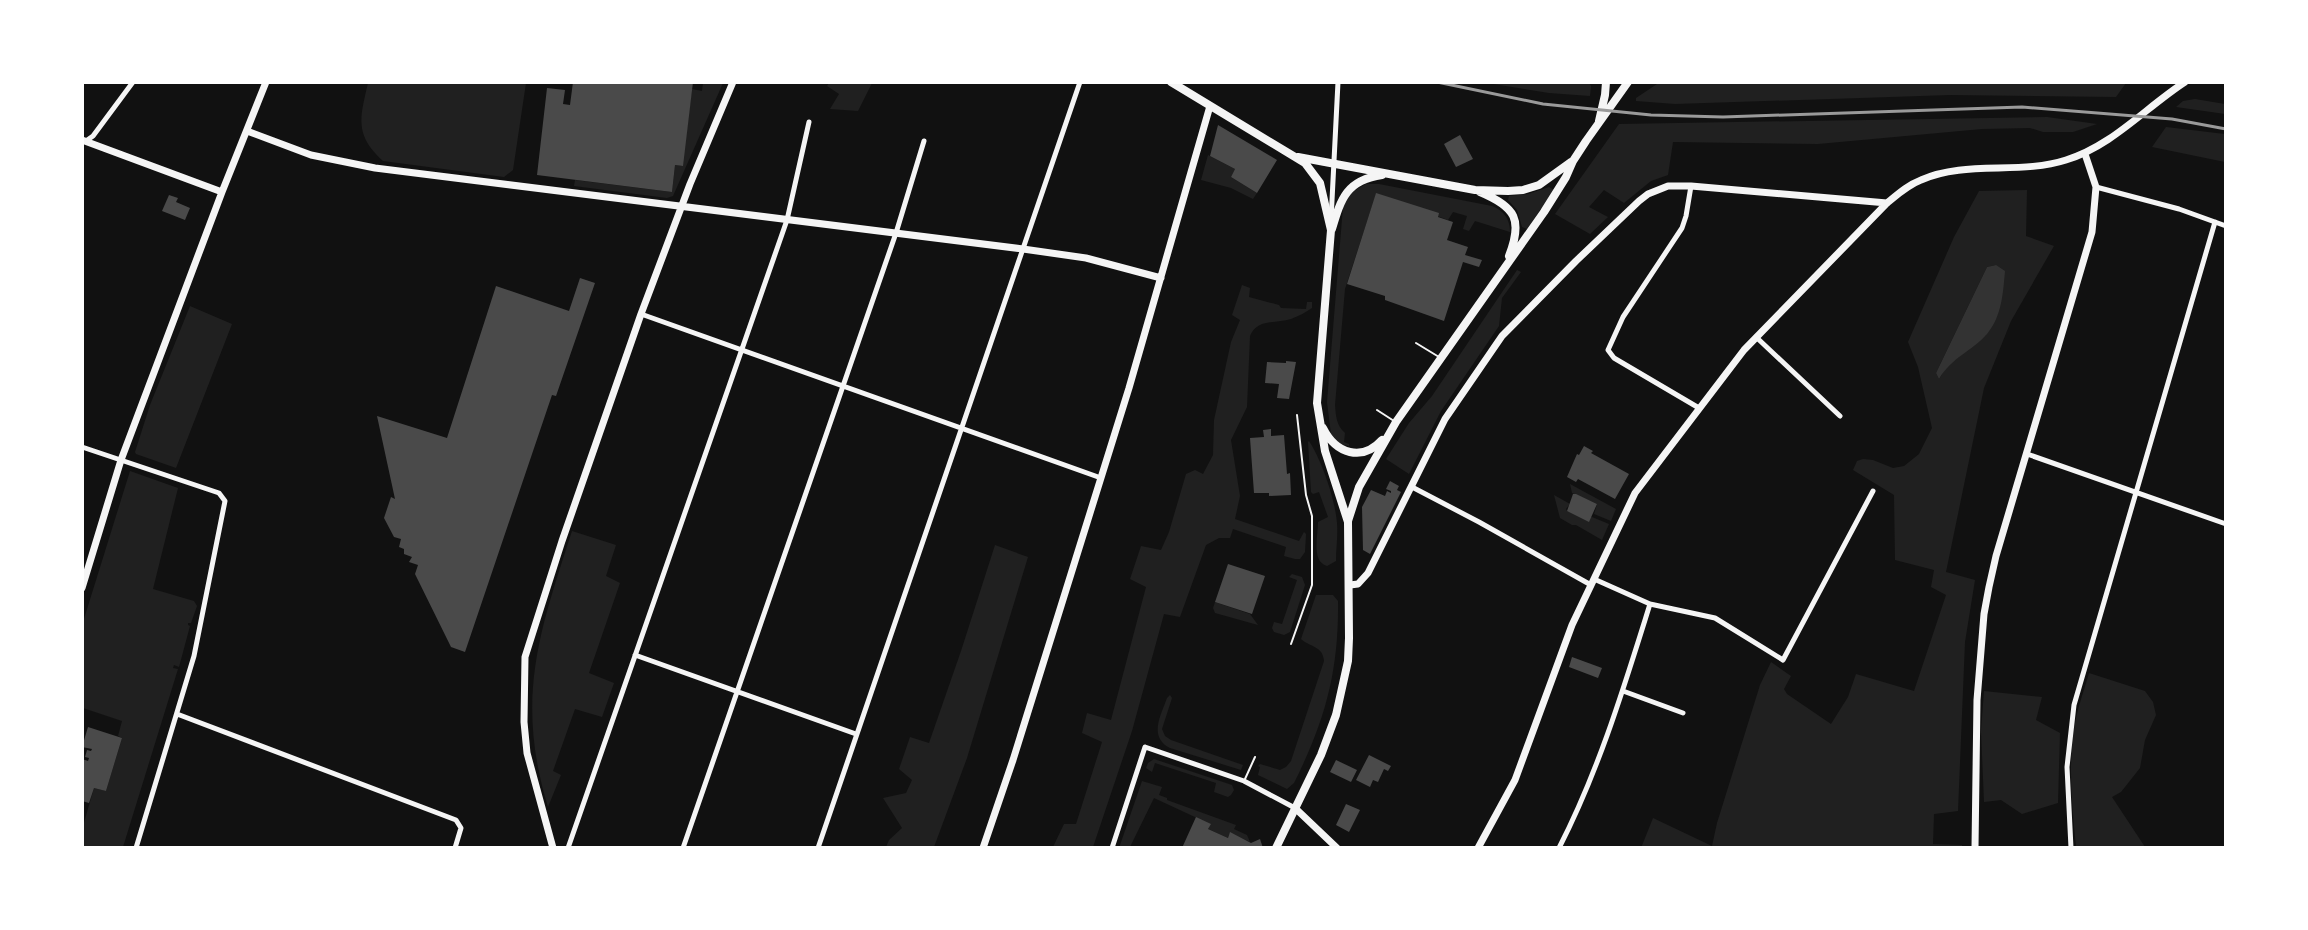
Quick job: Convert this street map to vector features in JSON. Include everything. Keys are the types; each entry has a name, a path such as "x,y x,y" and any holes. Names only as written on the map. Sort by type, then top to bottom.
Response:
{"main road":[{"path":"1171,82 1297,157 1313,172 1320,183 1332,230"},
{"path":"1598,122 1606,82"},
{"path":"1318,418 1327,436 1337,448 1356,454 1376,447 1505,266 1566,177 1573,161 1598,122 1616,102 1628,82"},
{"path":"1297,157 1475,190 1508,192 1528,189 1547,181 1573,161"},
{"path":"1276,848 1323,750 1343,689 1348,661 1350,585 1348,522 1325,452 1318,418 1317,387 1332,230 1340,202 1353,185 1375,176 1393,175"},
{"path":"1475,190 1503,203 1514,217 1517,228 1515,241 1505,266"},
{"path":"1348,522 1359,487 1396,422"}],"street":[{"path":"84,141 93,136 134,82"},
{"path":"82,588 121,460 266,82"},
{"path":"553,848 527,753 524,722 525,657 640,314 733,82"},
{"path":"818,848 1080,82"},
{"path":"1332,230 1338,82"},
{"path":"1478,848 1515,780 1572,625 1630,501 1728,368 1887,204 1914,183 1939,174 2036,167 2085,154 2131,124 2185,82"},
{"path":"983,848 1013,760 1101,478 1210,106"},
{"path":"568,848 787,220 809,122"},
{"path":"246,131 289,149 359,165 1023,249 1086,258 1161,278"},
{"path":"84,141 222,192"},
{"path":"683,848 896,233 924,141"},
{"path":"1975,848 1977,700 1984,614 1996,556 2089,246 2096,209 2096,187 2085,154"},
{"path":"1350,585 1359,584 1368,573 1458,398 1511,326 1648,194 1668,186 1692,186 1887,204"},
{"path":"1692,186 1682,228 1623,317 1608,350 1610,355 1699,408"},
{"path":"2096,187 2179,209 2226,226"},
{"path":"2071,848 2067,767 2071,722 2083,672 2215,222"},
{"path":"640,314 1101,478"},
{"path":"1756,338 1840,416"},
{"path":"82,447 199,485 219,493 224,497 225,504 200,629 136,848"},
{"path":"2027,454 2226,524"},
{"path":"1412,487 1592,582 1650,604 1715,618 1783,660 1873,491"},
{"path":"1559,848 1594,772 1623,691 1650,604"},
{"path":"635,655 856,734"},
{"path":"1623,691 1683,713"},
{"path":"177,714 456,820 461,825 461,832 455,848"},
{"path":"1112,848 1145,747 1244,781 1295,808 1337,848"}],"lane":[{"path":"1416,343 1440,358"},
{"path":"1377,410 1396,422"},
{"path":"1291,644 1312,585 1312,516 1306,495 1297,415"},
{"path":"1244,781 1255,757"}],"shaded area":[{"path":"829,82 872,83 858,111 830,109 839,94 827,86"},
{"path":"1660,82 2126,83 2116,97 1950,95 1675,104 1636,101 1636,98"},
{"path":"368,83 526,83 513,170 504,177 383,161 363,134 362,116"},
{"path":"703,83 723,83 673,196 667,198 574,186 575,180 672,192 675,165 682,166 692,89 702,91"},
{"path":"1487,83 1589,83 1591,86 1590,96 1549,93"},
{"path":"2195,99 2225,104 2225,114 2176,107 2183,101"},
{"path":"2047,117 2097,124 2073,132 2043,132 2030,128 1982,129 1818,144 1673,142 1668,175 1651,181 1624,203 1604,190 1589,207 1608,217 1590,234 1555,214 1619,124"},
{"path":"2166,127 2225,134 2225,162 2152,147"},
{"path":"1208,155 1235,169 1231,177 1257,193 1253,199 1231,188 1201,180"},
{"path":"1366,184 1379,184 1492,206 1506,216 1510,232 1475,221 1469,231 1463,229 1467,216 1453,212 1448,220 1376,194 1345,289 1335,405 1338,424 1345,433 1344,442 1349,446 1340,444 1331,434 1327,402 1343,207 1350,193"},
{"path":"1549,187 1554,190 1527,229 1522,227 1517,210 1508,200 1509,196 1528,194"},
{"path":"2027,190 2026,236 2054,246 2011,321 1984,388 1946,572 1975,580 1965,642 1958,811 1934,814 1933,844 1962,845 1962,847 1641,848 1653,818 1712,846 1760,685 1771,662 1791,676 1784,689 1787,694 1831,724 1848,697 1856,674 1914,691 1946,595 1931,587 1934,570 1895,560 1894,495 1853,470 1857,461 1863,459 1873,460 1893,468 1904,466 1919,454 1932,428 1918,367 1908,342 1954,237 1979,191","holes":["1996,265 1986,335 1947,366 1939,379 1936,373 1987,267"]},
{"path":"1996,265 2005,271 2001,304 1996,320 1987,334 1950,365 1939,379 1936,373 1987,267"},
{"path":"1517,270 1521,272 1502,298 1499,326 1441,411 1409,474 1386,459 1409,423 1432,396"},
{"path":"1242,285 1250,288 1249,297 1279,305 1281,308 1306,309 1307,302 1312,302 1312,308 1300,315 1291,319 1262,324 1253,330 1250,336 1247,407 1231,440 1240,496 1235,519 1299,541 1304,532 1306,534 1305,552 1300,559 1284,556 1286,547 1233,529 1230,538 1219,538 1206,545 1180,617 1164,614 1132,731 1093,847 1053,847 1064,824 1076,824 1102,742 1082,733 1087,713 1111,720 1146,587 1130,579 1141,546 1161,550 1169,532 1186,474 1195,470 1203,474 1213,455 1214,420 1231,342 1240,320 1232,315"},
{"path":"190,306 232,324 176,468 135,452 150,405"},
{"path":"1309,441 1323,469 1336,513 1336,561 1327,566 1322,563 1317,554 1318,522 1328,517 1319,492 1313,494 1311,492"},
{"path":"130,471 178,488 153,589 194,601 197,606 191,623 188,623 190,626 179,667 174,665 173,668 178,669 123,847 83,847 83,826 94,788 106,791 122,738 118,736 122,721 83,708 83,622"},
{"path":"1570,484 1616,509 1611,521 1594,514 1597,504 1572,493"},
{"path":"1554,495 1570,504 1567,511 1609,524 1602,540 1560,518"},
{"path":"572,531 616,545 606,576 620,583 589,673 614,683 602,717 575,709 553,771 561,775 548,807 538,768 533,733 532,699 541,635"},
{"path":"995,545 1028,557 967,758 934,847 886,847 889,840 902,828 883,798 906,793 912,780 899,769 910,737 929,743"},
{"path":"1292,574 1302,577 1305,585 1290,632 1284,635 1274,632 1272,628 1274,622 1282,624 1297,580 1289,577"},
{"path":"1316,595 1333,595 1338,601 1333,673 1314,738 1294,783 1287,789 1258,775 1260,767 1258,766 1260,764 1280,770 1291,761 1324,661 1319,650 1301,639"},
{"path":"1215,602 1250,614 1258,625 1215,613 1213,608"},
{"path":"2089,673 2145,691 2153,702 2156,715 2145,740 2140,768 2121,792 2112,797 2145,847 2076,847 2071,782 2073,734"},
{"path":"1984,691 2042,697 2036,720 2060,733 2058,803 2022,814 2001,800 1984,802 1981,731"},
{"path":"1170,695 1172,698 1162,729 1165,736 1243,765 1241,770 1170,748 1163,743 1159,738 1158,725"},
{"path":"1154,759 1232,785 1234,790 1228,797 1214,792 1216,783 1155,763 1152,772 1146,768 1148,763"},
{"path":"1142,781 1162,787 1159,795 1167,800 1236,825 1234,829 1247,835 1250,842 1230,833 1228,838 1208,829 1210,824 1154,798 1130,847 1119,848"}],"building":[{"path":"573,82 693,82 683,166 675,165 672,192 537,175 547,88 565,90 563,104 570,105"},
{"path":"1218,125 1277,160 1257,193 1231,177 1235,169 1210,156"},
{"path":"1460,135 1473,159 1456,167 1444,144"},
{"path":"1376,193 1439,213 1438,217 1453,222 1447,240 1468,247 1465,255 1482,260 1479,267 1463,262 1444,321 1385,300 1385,296 1347,284"},
{"path":"169,195 178,198 176,202 190,208 185,220 162,211"},
{"path":"580,278 595,283 556,396 552,395 465,652 451,647 415,574 418,565 409,562 412,557 404,554 404,549 399,547 401,539 394,537 384,518 391,497 395,499 377,416 447,438 496,286 569,311"},
{"path":"1286,361 1296,362 1289,399 1277,398 1279,384 1265,383 1267,362 1286,363"},
{"path":"1271,429 1271,436 1284,435 1291,495 1269,496 1269,493 1254,493 1250,438 1264,437 1263,430"},
{"path":"1584,446 1593,451 1591,453 1629,474 1615,499 1578,479 1576,482 1567,477 1577,454 1579,455"},
{"path":"1390,481 1399,486 1397,490 1401,492 1370,554 1363,550 1362,507 1371,490 1385,496 1387,491 1391,493 1386,489"},
{"path":"1573,494 1597,504 1589,522 1567,511"},
{"path":"1228,564 1265,576 1252,614 1215,602"},
{"path":"1572,657 1602,668 1598,678 1569,667"},
{"path":"88,727 122,738 106,791 94,788 89,803 82,801 82,759 88,761 89,758 85,757 87,750 92,749 82,747"},
{"path":"1369,755 1391,766 1388,771 1384,769 1378,782 1373,780 1370,787 1356,780"},
{"path":"1336,760 1357,770 1351,782 1330,772"},
{"path":"1346,804 1360,810 1349,832 1336,825"},
{"path":"1196,817 1211,824 1208,829 1228,838 1230,832 1251,843 1260,839 1263,848 1182,848"}],"railway":[{"path":"1437,82 1543,104 1651,115 1723,117 2022,107 2172,119 2226,129"}]}
